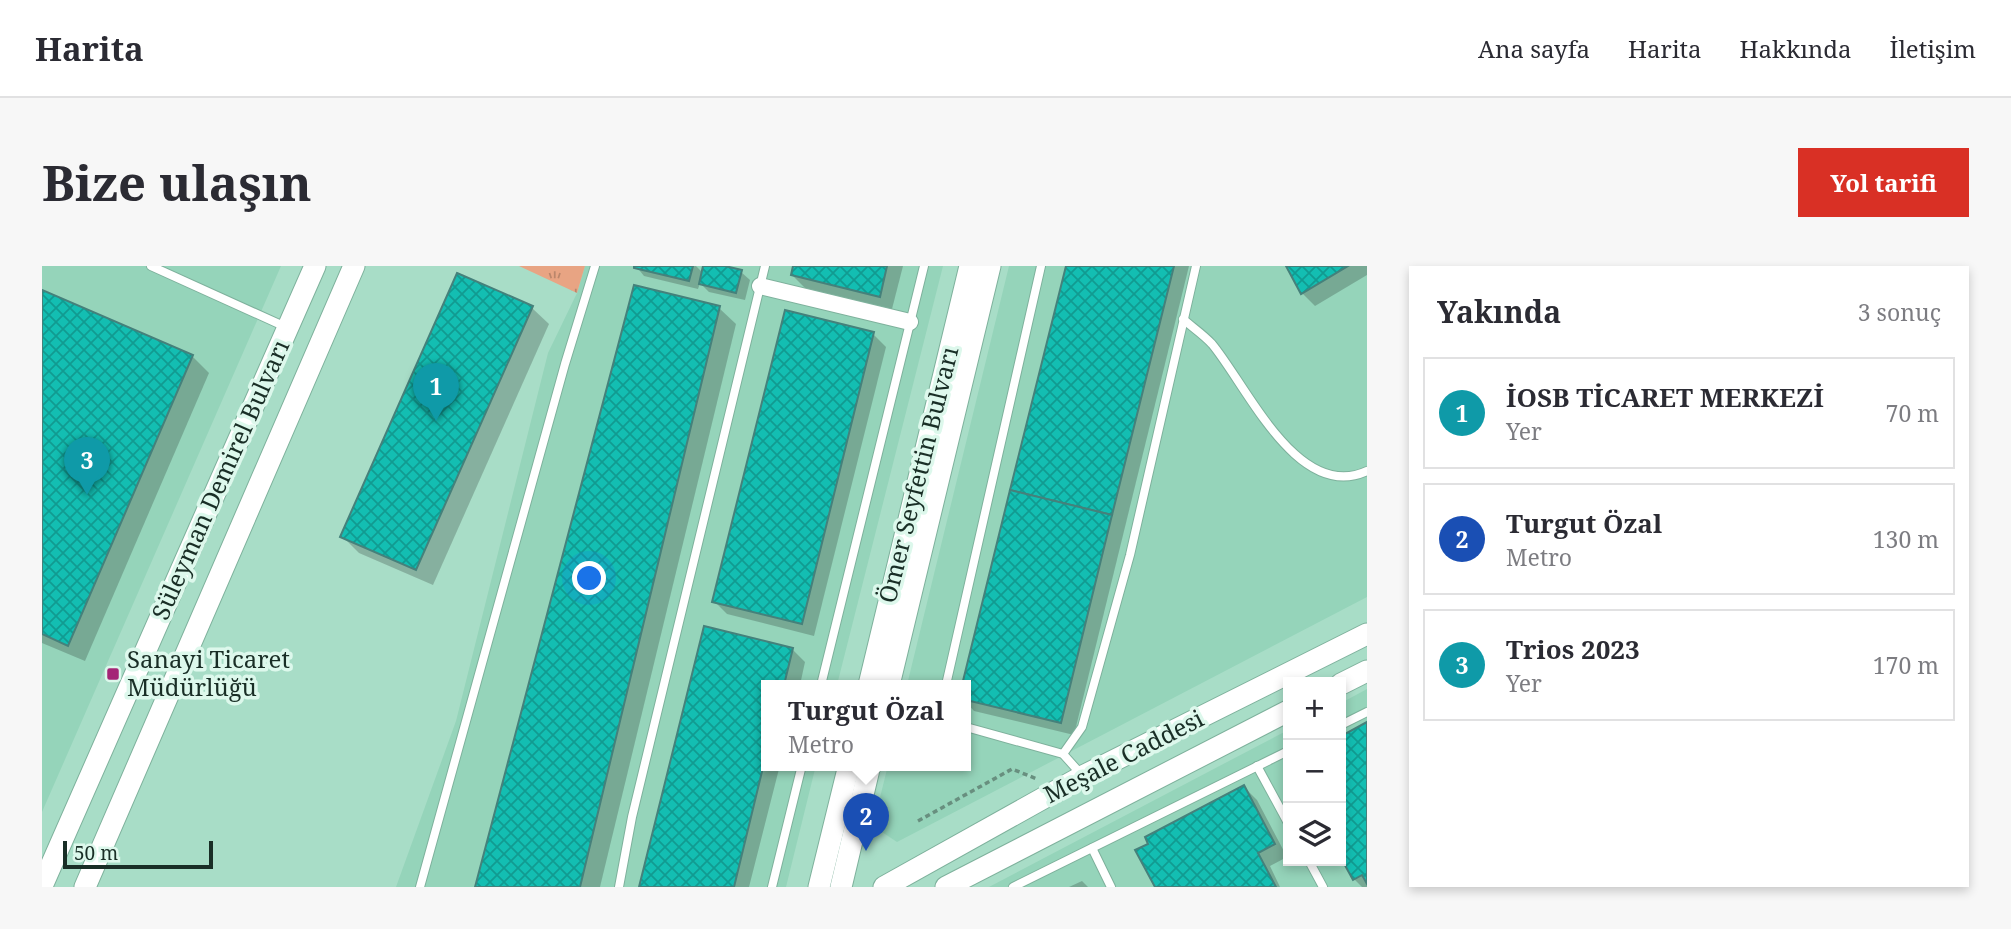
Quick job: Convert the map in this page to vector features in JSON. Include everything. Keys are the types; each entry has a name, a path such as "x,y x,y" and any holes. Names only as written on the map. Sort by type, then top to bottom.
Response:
{"street":[{"name":"Süleyman Demirel Bulvarı","path":"42,886 315,266"},
{"name":"Süleyman Demirel Bulvarı","path":"85,887 354,266"},
{"name":"Ömer Seyfettin Bulvarı","path":"870,680 970,266"},
{"name":"Ömer Seyfettin Bulvarı","path":"891,680 990,266"},
{"path":"760,286 910,322"},
{"name":"Meşale Caddesi","path":"884,887 1083,776 1367,634"},
{"path":"1346,682 1367,671"},
{"name":"Meşale Caddesi","path":"946,887 1283,714"},
{"path":"819,887 848,771"},
{"path":"841,887 869,771"}],"lane":[{"path":"151,266 288,328"},
{"path":"421,887 565,364 595,266"},
{"path":"620,887 632,817 765,266"},
{"path":"822,680 924,266"},
{"path":"947,680 1041,266"},
{"path":"1063,754 1082,727 1127,568 1196,266"},
{"path":"1183,319 1211,343 1295,456 1321,473 1343,478 1367,471"},
{"path":"1346,722 1367,712"},
{"path":"971,728 1063,754 1083,776"},
{"path":"1013,887 1283,753"},
{"path":"1257,766 1283,814"},
{"path":"772,887 801,771"},
{"path":"1092,848 1111,887"},
{"path":"1312,866 1323,887"}],"path":[{"path":"918,821 1012,769 1060,789"}],"shaded area":[{"path":"42,266 281,266 42,812"},
{"path":"585,266 943,266 838,680 761,680 761,771 815,771 786,887 396,887 456,721 548,353 577,293"},
{"path":"1009,266 1367,266 1367,597 897,842 873,826 887,771 971,771 971,680 908,680"},
{"path":"1367,689 1367,887 989,887 1283,733 1283,866 1346,866 1346,700"}],"green space":[{"path":"519,266 585,266 577,293"}],"building":[{"path":"634,266 693,266 689,281"},
{"path":"703,266 725,266 742,270 736,293 699,284"},
{"path":"793,266 887,266 880,297 791,275"},
{"path":"1066,266 1174,266 1112,515 1010,490"},
{"path":"1286,266 1348,266 1301,294"},
{"path":"457,273 533,306 416,570 340,537"},
{"path":"634,285 720,306 580,887 475,887"},
{"path":"42,290 193,355 68,646 42,634"},
{"path":"785,310 874,332 802,624 712,602"},
{"path":"1010,490 1112,515 1061,723 971,701 971,680 963,680"},
{"path":"704,626 793,648 785,680 761,680 762,771 734,887 639,887"},
{"path":"1367,722 1367,884 1362,875 1353,880 1345,866 1346,733"},
{"path":"1244,785 1275,844 1258,853 1276,887 1155,887 1135,850 1148,844 1145,837"}],"place":[{"name":"İOSB TİCARET MERKEZİ","path":"436,421"},
{"name":"Trios 2023","path":"87,495"},
{"name":"Sanayi Ticaret Müdürlüğü","path":"113,674"},
{"name":"Turgut Özal","path":"866,851"}]}
